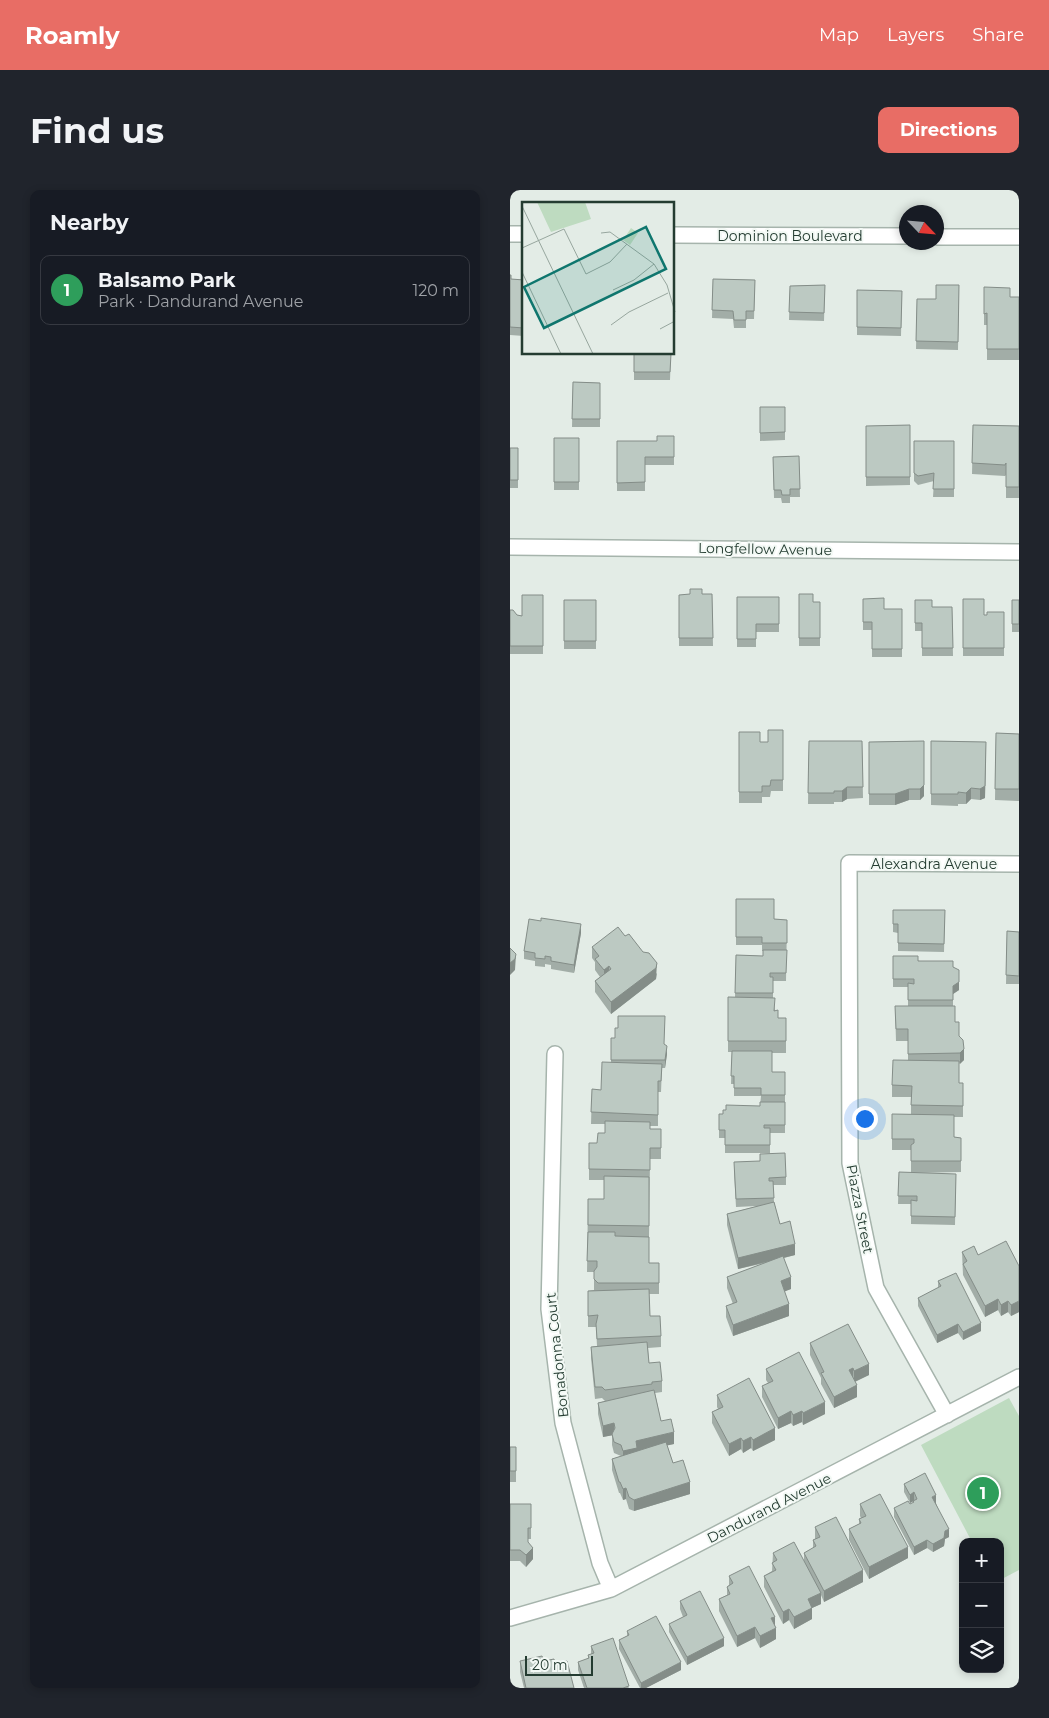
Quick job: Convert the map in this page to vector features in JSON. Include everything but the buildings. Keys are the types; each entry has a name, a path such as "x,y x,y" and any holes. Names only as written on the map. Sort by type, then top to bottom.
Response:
{"street":[{"name":"Dominion Boulevard","path":"675,235 899,236"},
{"path":"944,237 1019,237"},
{"name":"Longfellow Avenue","path":"510,547 1019,552"},
{"name":"Alexandra Avenue","path":"849,863 1019,864"},
{"name":"Piazza Street","path":"849,863 850,1163 876,1288 947,1415"},
{"name":"Bonadonna Court","path":"555,1054 549,1309 563,1423 600,1563 611,1589"},
{"name":"Dandurand Avenue","path":"510,1618 611,1589 1019,1377"}],"green space":[{"path":"1009,1398 1019,1416 1019,1570 1004,1578 1004,1538 970,1538 921,1445"}],"place":[{"name":"Balsamo Park","path":"983,1493"}]}
